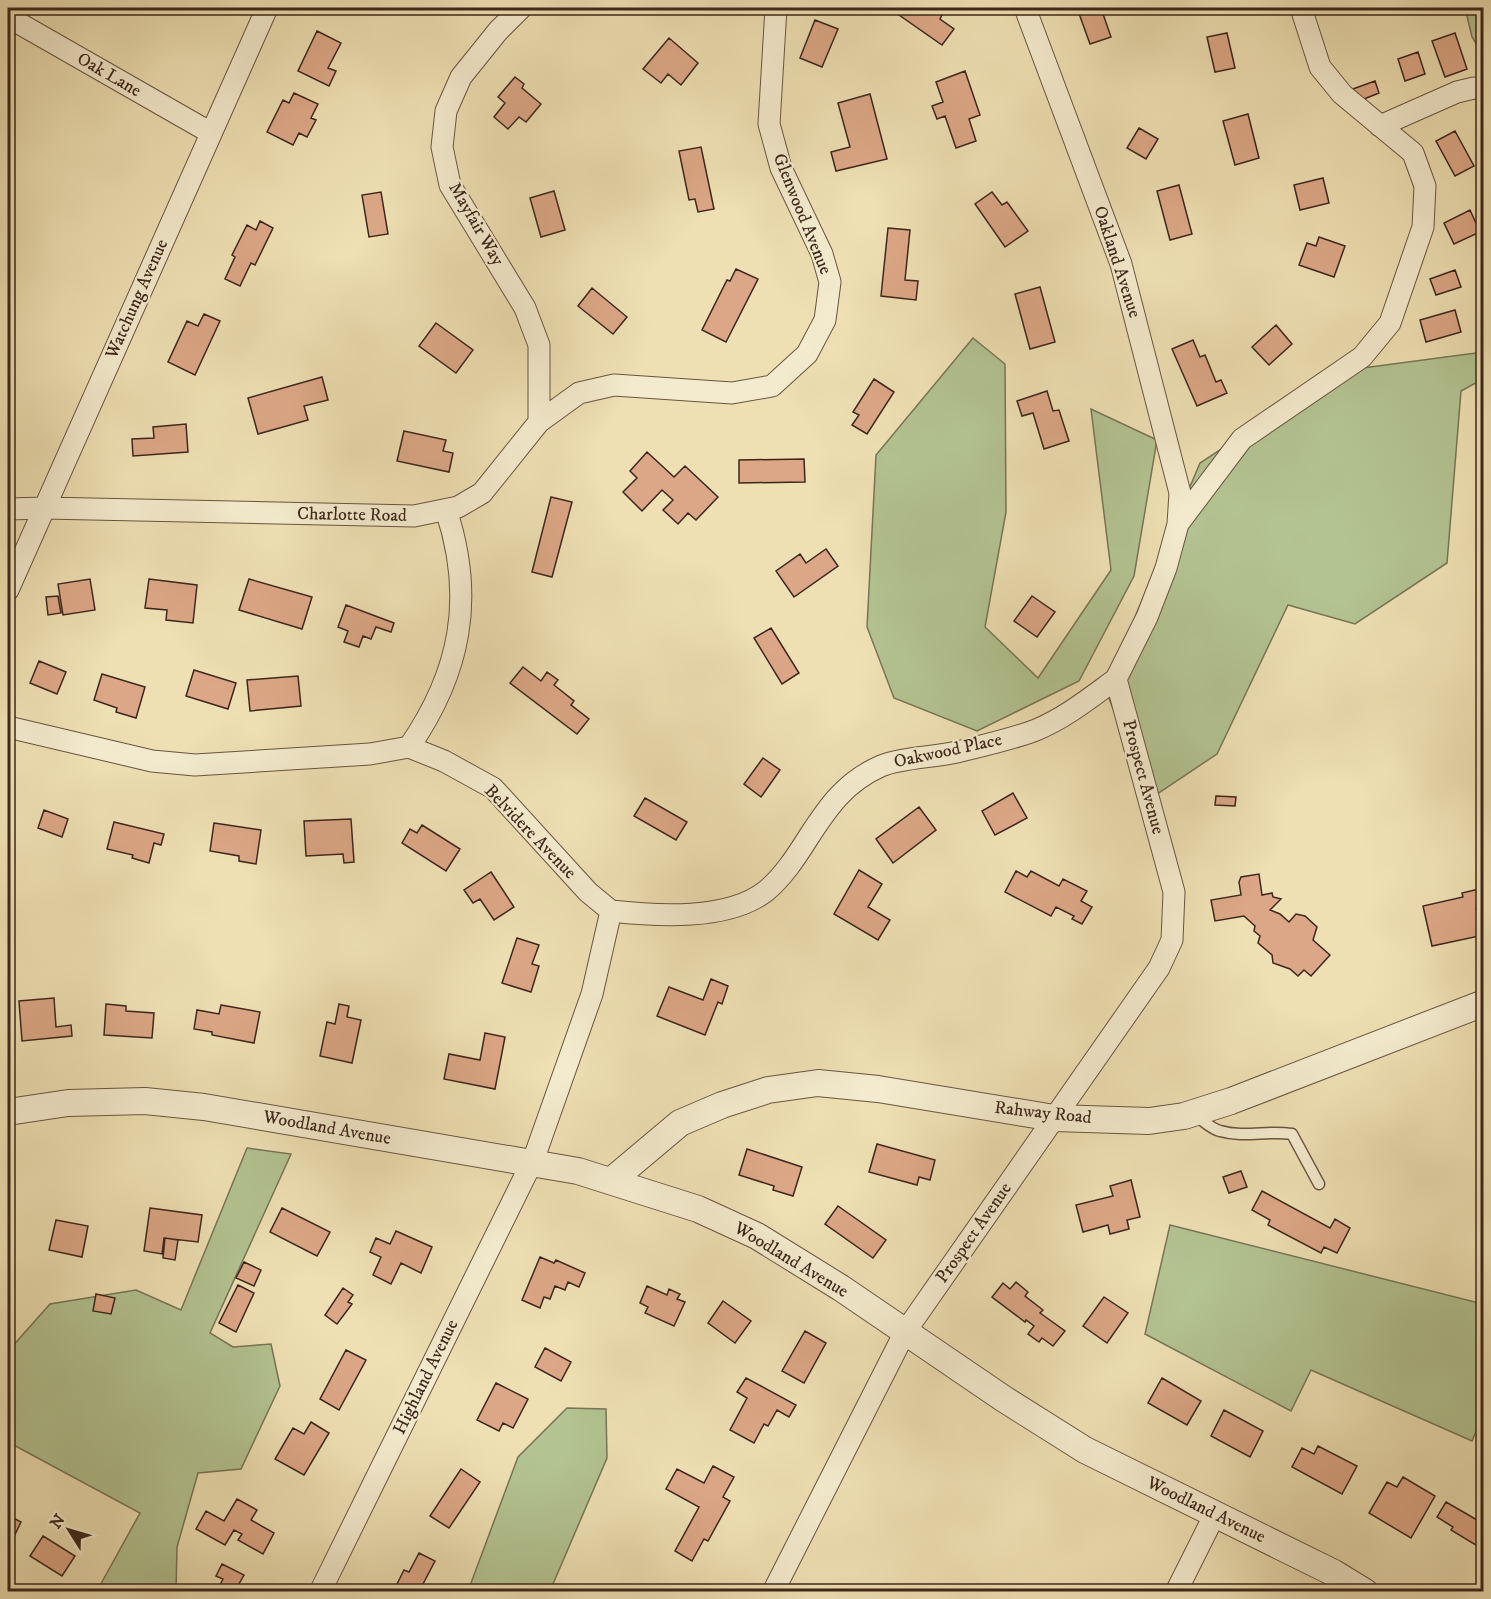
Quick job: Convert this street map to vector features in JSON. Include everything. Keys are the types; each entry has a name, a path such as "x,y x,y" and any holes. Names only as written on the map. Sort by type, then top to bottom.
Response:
{"street":[{"name":"Watchung Avenue","path":"8,590 267,8"},
{"name":"Mayfair Way","path":"521,8 498,31 461,77 446,111 442,147 450,185 525,308 539,345 539,422"},
{"name":"Glenwood Avenue","path":"446,510 458,507 482,493 539,422 579,393 614,386 732,393 772,386 807,354 825,320 830,282 822,254 781,168 769,124 776,8"},
{"name":"Oakland Avenue","path":"1025,8 1121,264 1180,494 1178,524"},
{"path":"1116,679 1147,617 1166,568 1178,524 1242,439 1362,357 1390,323 1423,227 1425,186 1413,153 1342,94 1320,66 1301,8"},
{"name":"Oak Lane","path":"8,17 211,133"},
{"path":"1380,126 1457,92 1474,88"},
{"name":"Charlotte Road","path":"8,509 414,516 446,510"},
{"path":"8,727 152,761 195,765 370,754 409,747 425,724 447,679 459,629 461,579 456,545 446,510"},
{"name":"Oakwood Place","path":"611,911 659,916 709,912 742,904 765,891 792,864 829,804 853,783 882,765 955,752 1035,730 1074,710 1116,679"},
{"name":"Prospect Avenue","path":"774,1592 905,1332 1159,968 1172,940 1174,892 1116,679"},
{"name":"Belvidere Avenue","path":"409,747 444,760 493,788 588,892 611,911"},
{"path":"532,1163 592,994 611,911"},
{"name":"Rahway Road","path":"611,1181 680,1123 768,1090 818,1083 878,1089 1054,1118 1149,1121 1193,1114 1231,1101 1484,1003"},
{"name":"Woodland Avenue","path":"8,1112 68,1103 145,1101 204,1107 578,1170 698,1209 757,1236 842,1288 1004,1399 1085,1450 1334,1573 1365,1592"},
{"name":"Highland Avenue","path":"320,1592 532,1163"},
{"path":"1176,1592 1215,1514"}],"lane":[{"path":"1193,1114 1218,1131 1248,1135 1277,1132 1292,1134 1319,1184"}],"green space":[{"path":"1465,8 1483,8 1483,55 1472,37"},
{"path":"973,338 1005,364 1006,512 985,627 1038,678 1111,570 1091,409 1157,440 1134,576 1079,681 977,731 894,698 867,627 876,455"},
{"path":"1483,352 1483,379 1461,391 1447,563 1355,624 1288,605 1217,754 1148,800 1105,688 1200,463 1340,371"},
{"path":"247,1148 291,1154 210,1333 233,1347 271,1344 280,1386 241,1469 198,1473 177,1547 176,1591 97,1591 140,1513 8,1442 8,1348 10,1349 50,1304 136,1290 181,1310"},
{"path":"1170,1225 1483,1304 1483,1415 1472,1441 1311,1370 1291,1411 1145,1334"},
{"path":"567,1408 606,1409 607,1458 550,1591 468,1591 518,1457"}],"building":[{"path":"889,8 932,8 942,15 940,19 954,29 942,45"},
{"path":"1077,8 1101,8 1111,37 1090,44"},
{"path":"815,20 838,29 822,67 800,58"},
{"path":"317,31 341,43 328,68 336,71 329,86 298,71"},
{"path":"1227,33 1235,68 1215,72 1207,37"},
{"path":"1455,33 1467,69 1445,77 1432,41"},
{"path":"669,38 698,63 681,85 668,74 661,83 643,69"},
{"path":"1418,52 1425,74 1405,81 1398,59"},
{"path":"965,71 980,115 969,119 976,141 956,148 945,116 937,119 932,106 943,102 936,82"},
{"path":"515,77 524,84 522,88 541,104 526,122 519,117 508,129 494,117 505,103 498,97"},
{"path":"1375,81 1379,93 1354,103 1350,90"},
{"path":"294,93 318,104 311,118 316,120 307,137 299,133 293,145 267,132 283,100 289,103"},
{"path":"870,94 887,159 836,171 831,152 850,147 838,103"},
{"path":"1248,114 1259,158 1235,165 1223,121"},
{"path":"1139,128 1158,139 1146,159 1127,148"},
{"path":"1455,131 1474,166 1455,176 1436,141"},
{"path":"701,147 714,209 698,212 695,199 689,200 679,151"},
{"path":"1323,178 1329,203 1300,210 1294,185"},
{"path":"1179,185 1192,234 1170,240 1157,191"},
{"path":"554,191 565,230 541,237 530,198"},
{"path":"381,192 388,234 369,237 362,195"},
{"path":"992,192 1002,205 1007,202 1028,231 1005,247 975,204"},
{"path":"1470,210 1480,232 1454,244 1444,223"},
{"path":"260,221 273,228 255,265 251,263 240,286 225,279 235,257 232,255 247,225 256,230"},
{"path":"888,228 910,230 905,280 918,281 916,300 881,296"},
{"path":"1319,237 1345,246 1334,277 1299,265 1307,243 1316,246"},
{"path":"736,269 758,279 726,342 702,330 727,280 730,281"},
{"path":"1455,270 1461,287 1436,295 1430,279"},
{"path":"1040,287 1055,342 1030,349 1015,294"},
{"path":"592,288 627,317 613,334 578,306"},
{"path":"1455,310 1461,332 1426,342 1420,320"},
{"path":"204,314 220,321 195,375 168,362 187,321 198,326"},
{"path":"436,323 473,350 456,373 419,346"},
{"path":"1276,325 1292,344 1269,365 1252,347"},
{"path":"1193,340 1200,357 1205,355 1216,382 1221,380 1227,393 1197,406 1172,349"},
{"path":"322,377 328,400 304,406 308,420 258,434 248,398"},
{"path":"874,379 894,392 867,434 852,425 859,415 853,412"},
{"path":"1047,391 1053,411 1059,410 1069,441 1044,449 1033,413 1022,416 1017,401"},
{"path":"186,424 188,452 133,456 132,439 154,438 153,427"},
{"path":"404,431 446,440 443,451 453,453 449,472 397,461"},
{"path":"647,452 674,477 685,466 718,497 696,520 688,513 678,524 663,510 673,500 662,490 642,511 623,492 637,478 630,471"},
{"path":"804,459 805,482 739,483 739,460"},
{"path":"551,497 572,502 552,577 532,572"},
{"path":"826,549 838,566 794,597 776,571 800,554 806,563"},
{"path":"90,579 95,610 63,615 58,584"},
{"path":"149,579 197,585 193,623 166,620 167,610 145,608"},
{"path":"249,579 312,597 302,629 239,610"},
{"path":"58,596 61,613 48,615 46,597"},
{"path":"1032,596 1055,612 1037,637 1014,621"},
{"path":"346,605 394,623 391,632 376,627 371,639 363,636 359,647 344,642 348,631 338,627"},
{"path":"771,628 799,673 782,684 754,638"},
{"path":"39,661 66,672 57,694 30,683"},
{"path":"523,667 541,681 547,672 558,680 554,685 574,701 571,705 589,719 577,734 510,683"},
{"path":"194,670 236,683 228,709 186,696"},
{"path":"102,674 145,687 136,718 116,712 117,708 94,700"},
{"path":"298,676 301,706 250,711 247,680"},
{"path":"763,758 780,770 761,797 744,784"},
{"path":"1013,793 1027,818 995,835 982,811"},
{"path":"1216,796 1236,797 1235,806 1215,805"},
{"path":"645,798 687,822 676,840 634,816"},
{"path":"919,807 936,830 893,863 876,839"},
{"path":"44,810 68,819 62,837 38,828"},
{"path":"351,819 354,862 344,863 343,854 306,856 304,821"},
{"path":"114,822 164,834 161,845 154,843 149,863 132,858 133,855 107,849"},
{"path":"214,823 261,830 256,864 239,861 239,856 210,851"},
{"path":"422,825 460,849 446,871 402,843 410,829 417,833"},
{"path":"859,870 882,884 868,907 890,920 878,940 834,914"},
{"path":"1016,871 1027,877 1031,871 1059,886 1063,879 1087,891 1081,901 1092,907 1082,924 1072,919 1074,916 1056,907 1051,916 1005,892"},
{"path":"491,872 514,907 494,920 480,899 473,903 464,890"},
{"path":"1259,874 1262,895 1272,893 1273,897 1281,899 1270,910 1280,914 1289,922 1296,914 1305,916 1317,927 1313,940 1330,955 1311,976 1304,970 1298,976 1290,969 1273,963 1272,955 1258,943 1260,936 1254,931 1255,926 1244,916 1215,921 1211,900 1241,895 1239,882 1241,877"},
{"path":"1479,889 1482,906 1476,908 1480,924 1484,924 1484,935 1432,946 1423,906 1463,897 1462,893"},
{"path":"517,938 539,945 532,964 539,966 531,992 502,983"},
{"path":"711,979 728,986 722,1004 718,1002 705,1035 657,1016 669,987 703,1000"},
{"path":"54,998 56,1027 71,1025 72,1036 22,1041 19,1001"},
{"path":"106,1004 126,1006 126,1011 154,1013 152,1038 104,1035"},
{"path":"339,1004 349,1006 347,1017 361,1020 352,1063 320,1056 327,1022 335,1024"},
{"path":"221,1005 260,1012 254,1043 194,1029 197,1010 219,1014"},
{"path":"485,1033 505,1037 495,1089 444,1079 449,1054 480,1060"},
{"path":"877,1144 935,1160 930,1180 919,1177 917,1185 869,1172"},
{"path":"747,1149 802,1167 793,1196 773,1190 774,1186 739,1175"},
{"path":"1241,1171 1247,1187 1229,1193 1223,1177"},
{"path":"1131,1180 1140,1217 1127,1220 1129,1229 1110,1234 1108,1225 1083,1232 1076,1205 1113,1196 1110,1186"},
{"path":"1262,1191 1330,1228 1335,1219 1350,1228 1337,1253 1324,1247 1321,1253 1268,1225 1270,1220 1252,1210"},
{"path":"838,1206 886,1240 873,1258 825,1224"},
{"path":"150,1208 202,1215 198,1242 164,1238 162,1254 144,1251"},
{"path":"282,1208 330,1232 317,1256 270,1232"},
{"path":"56,1220 88,1226 82,1257 49,1250"},
{"path":"396,1231 432,1247 421,1273 401,1263 391,1284 373,1275 381,1257 370,1252 376,1238 390,1244"},
{"path":"165,1238 178,1240 175,1260 163,1258"},
{"path":"540,1257 554,1263 556,1260 585,1273 579,1287 568,1282 565,1290 555,1286 550,1299 544,1297 540,1308 522,1300"},
{"path":"244,1262 261,1270 254,1286 236,1278"},
{"path":"1016,1282 1028,1292 1025,1296 1043,1310 1040,1313 1065,1331 1053,1346 1042,1338 1039,1342 1028,1334 1034,1326 1026,1320 1025,1322 992,1297 1003,1283 1010,1289"},
{"path":"238,1285 254,1293 236,1332 219,1323"},
{"path":"647,1286 667,1295 669,1289 680,1294 677,1299 685,1302 674,1326 645,1313 648,1307 640,1303"},
{"path":"343,1288 353,1295 348,1302 352,1304 337,1324 325,1315"},
{"path":"96,1294 115,1298 111,1314 93,1311"},
{"path":"1104,1297 1128,1313 1107,1343 1083,1326"},
{"path":"723,1301 751,1321 735,1343 708,1323"},
{"path":"805,1331 826,1343 804,1383 782,1371"},
{"path":"545,1348 571,1362 561,1381 535,1367"},
{"path":"346,1350 366,1360 339,1410 320,1399"},
{"path":"746,1378 796,1405 789,1417 777,1410 768,1426 764,1424 754,1443 730,1430 747,1398 737,1392"},
{"path":"1162,1378 1201,1401 1187,1425 1148,1403"},
{"path":"496,1383 528,1399 513,1428 503,1423 499,1431 477,1420"},
{"path":"1224,1410 1263,1431 1250,1457 1211,1436"},
{"path":"311,1422 329,1433 304,1475 275,1459 293,1428 304,1434"},
{"path":"1318,1446 1357,1466 1342,1494 1292,1467 1302,1448 1314,1454"},
{"path":"713,1466 734,1477 723,1497 730,1501 708,1541 704,1539 692,1561 675,1551 699,1507 666,1489 677,1469 704,1483"},
{"path":"461,1469 480,1482 449,1528 430,1516"},
{"path":"1403,1477 1435,1496 1411,1538 1369,1513 1387,1482 1397,1487"},
{"path":"237,1499 257,1510 251,1520 274,1533 263,1554 238,1540 242,1534 234,1530 225,1545 196,1529 206,1511 224,1521"},
{"path":"1446,1502 1484,1524 1484,1550 1451,1530 1453,1527 1437,1517"},
{"path":"8,1515 21,1522 9,1547 8,1546"},
{"path":"43,1536 75,1556 62,1576 30,1556"},
{"path":"419,1553 435,1561 422,1586 426,1588 424,1592 393,1592 404,1570 409,1572"},
{"path":"222,1564 244,1575 239,1584 252,1592 217,1590 223,1579 216,1576"}]}
